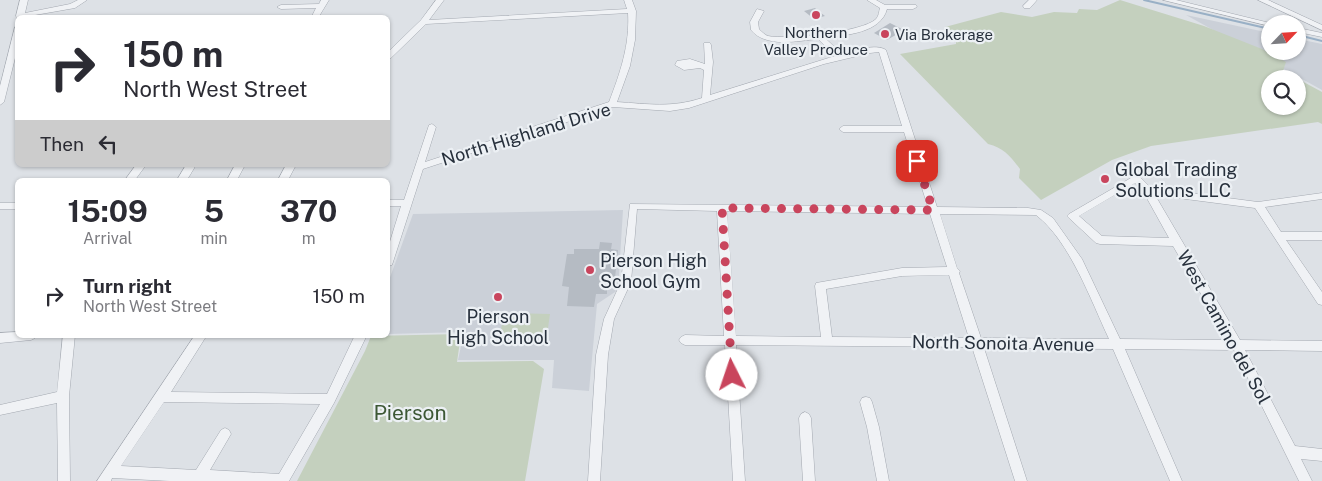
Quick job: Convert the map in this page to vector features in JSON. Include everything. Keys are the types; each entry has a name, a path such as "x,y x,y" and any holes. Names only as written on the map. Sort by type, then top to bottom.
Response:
{"street":[{"path":"20,15 24,0"},
{"path":"29,15 72,6 83,0"},
{"path":"390,54 424,22 440,0"},
{"path":"612,104 630,55 632,11 628,0"},
{"path":"871,0 884,7 913,7"},
{"path":"1167,0 1261,22"},
{"path":"1262,0 1295,15"},
{"path":"281,7 323,3"},
{"path":"316,15 323,3"},
{"path":"760,11 756,16 755,30 766,38 786,39 820,37 873,24 881,17 884,7"},
{"path":"424,22 632,11"},
{"path":"1306,20 1322,28"},
{"path":"1306,32 1322,35"},
{"path":"820,37 841,57"},
{"path":"0,102 15,41"},
{"path":"706,100 707,45"},
{"name":"North Highland Drive","path":"420,167 612,104 670,108 706,100 864,50 882,50 907,128"},
{"path":"697,66 707,68"},
{"path":"390,256 432,128"},
{"path":"843,129 907,128 955,271 1021,481"},
{"path":"131,178 140,167"},
{"path":"183,178 190,167"},
{"name":"West Camino del Sol","path":"1176,242 1100,240 1072,216 1136,178 1148,191 1237,345 1306,481"},
{"path":"1148,191 1258,205 1322,196"},
{"path":"390,203 407,204"},
{"path":"1258,205 1322,300"},
{"path":"0,206 15,206"},
{"path":"594,481 602,355 609,319 626,282 632,206 1028,210 1038,212 1050,221 1078,262 1117,344 1176,481"},
{"path":"722,208 739,481"},
{"path":"1278,236 1322,236"},
{"path":"827,341 820,286 902,272 955,271"},
{"path":"0,338 15,337"},
{"path":"64,481 63,396 69,338"},
{"path":"106,477 199,338"},
{"path":"106,477 200,476 283,480 330,399 360,338"},
{"name":"North Sonoita Avenue","path":"685,340 1322,346"},
{"path":"0,410 63,396"},
{"path":"161,397 330,399"},
{"path":"866,402 873,427 883,481"},
{"path":"805,418 809,481"},
{"path":"200,476 225,434"},
{"path":"1292,452 1322,455"}],"shaded area":[{"path":"1186,15 1261,31 1261,56"},
{"path":"1306,41 1322,44 1322,90 1306,81 1306,70 1286,70 1268,60 1306,60"},
{"name":"Pierson High School","path":"623,210 618,290 597,304 589,391 552,388 554,360 458,360 464,332 390,334 390,277 413,214"}],"green space":[{"path":"1120,0 1204,26 1261,49 1261,60 1282,60 1286,62 1283,70 1261,70 1261,115 1306,115 1306,83 1322,92 1322,124 1318,122 1151,146 1112,160 1041,200 1019,178 1020,169 1010,156 1003,150 988,144 900,54 956,44 956,38 945,27 1001,12 1032,17 1054,12 1077,13 1079,9 1097,10"},
{"path":"504,313 550,314 547,335 500,335"},
{"name":"Pierson","path":"461,334 457,362 533,361 544,369 525,481 297,481 370,338 390,338 390,336"}],"building":[{"name":"Northern Valley Produce","path":"815,8 825,16 814,19 804,11"},
{"path":"890,23 904,30 887,40 874,33"},
{"name":"Pierson High School Gym","path":"600,242 612,243 611,249 618,250 614,287 607,287 607,294 596,294 594,307 567,306 569,287 562,286 567,254 574,254 574,249 599,249"}],"waterway":[{"path":"1144,0 1261,27"},
{"path":"1306,37 1322,41"}],"place":[{"name":"Northern Valley Produce","path":"816,15"},
{"name":"Via Brokerage","path":"885,34"},
{"name":"Global Trading Solutions LLC","path":"1105,179"},
{"name":"Pierson High School Gym","path":"590,270"},
{"name":"Pierson High School","path":"498,297"}],"route":[{"path":"732,375 722,208 868,211 933,210 917,161"}]}
